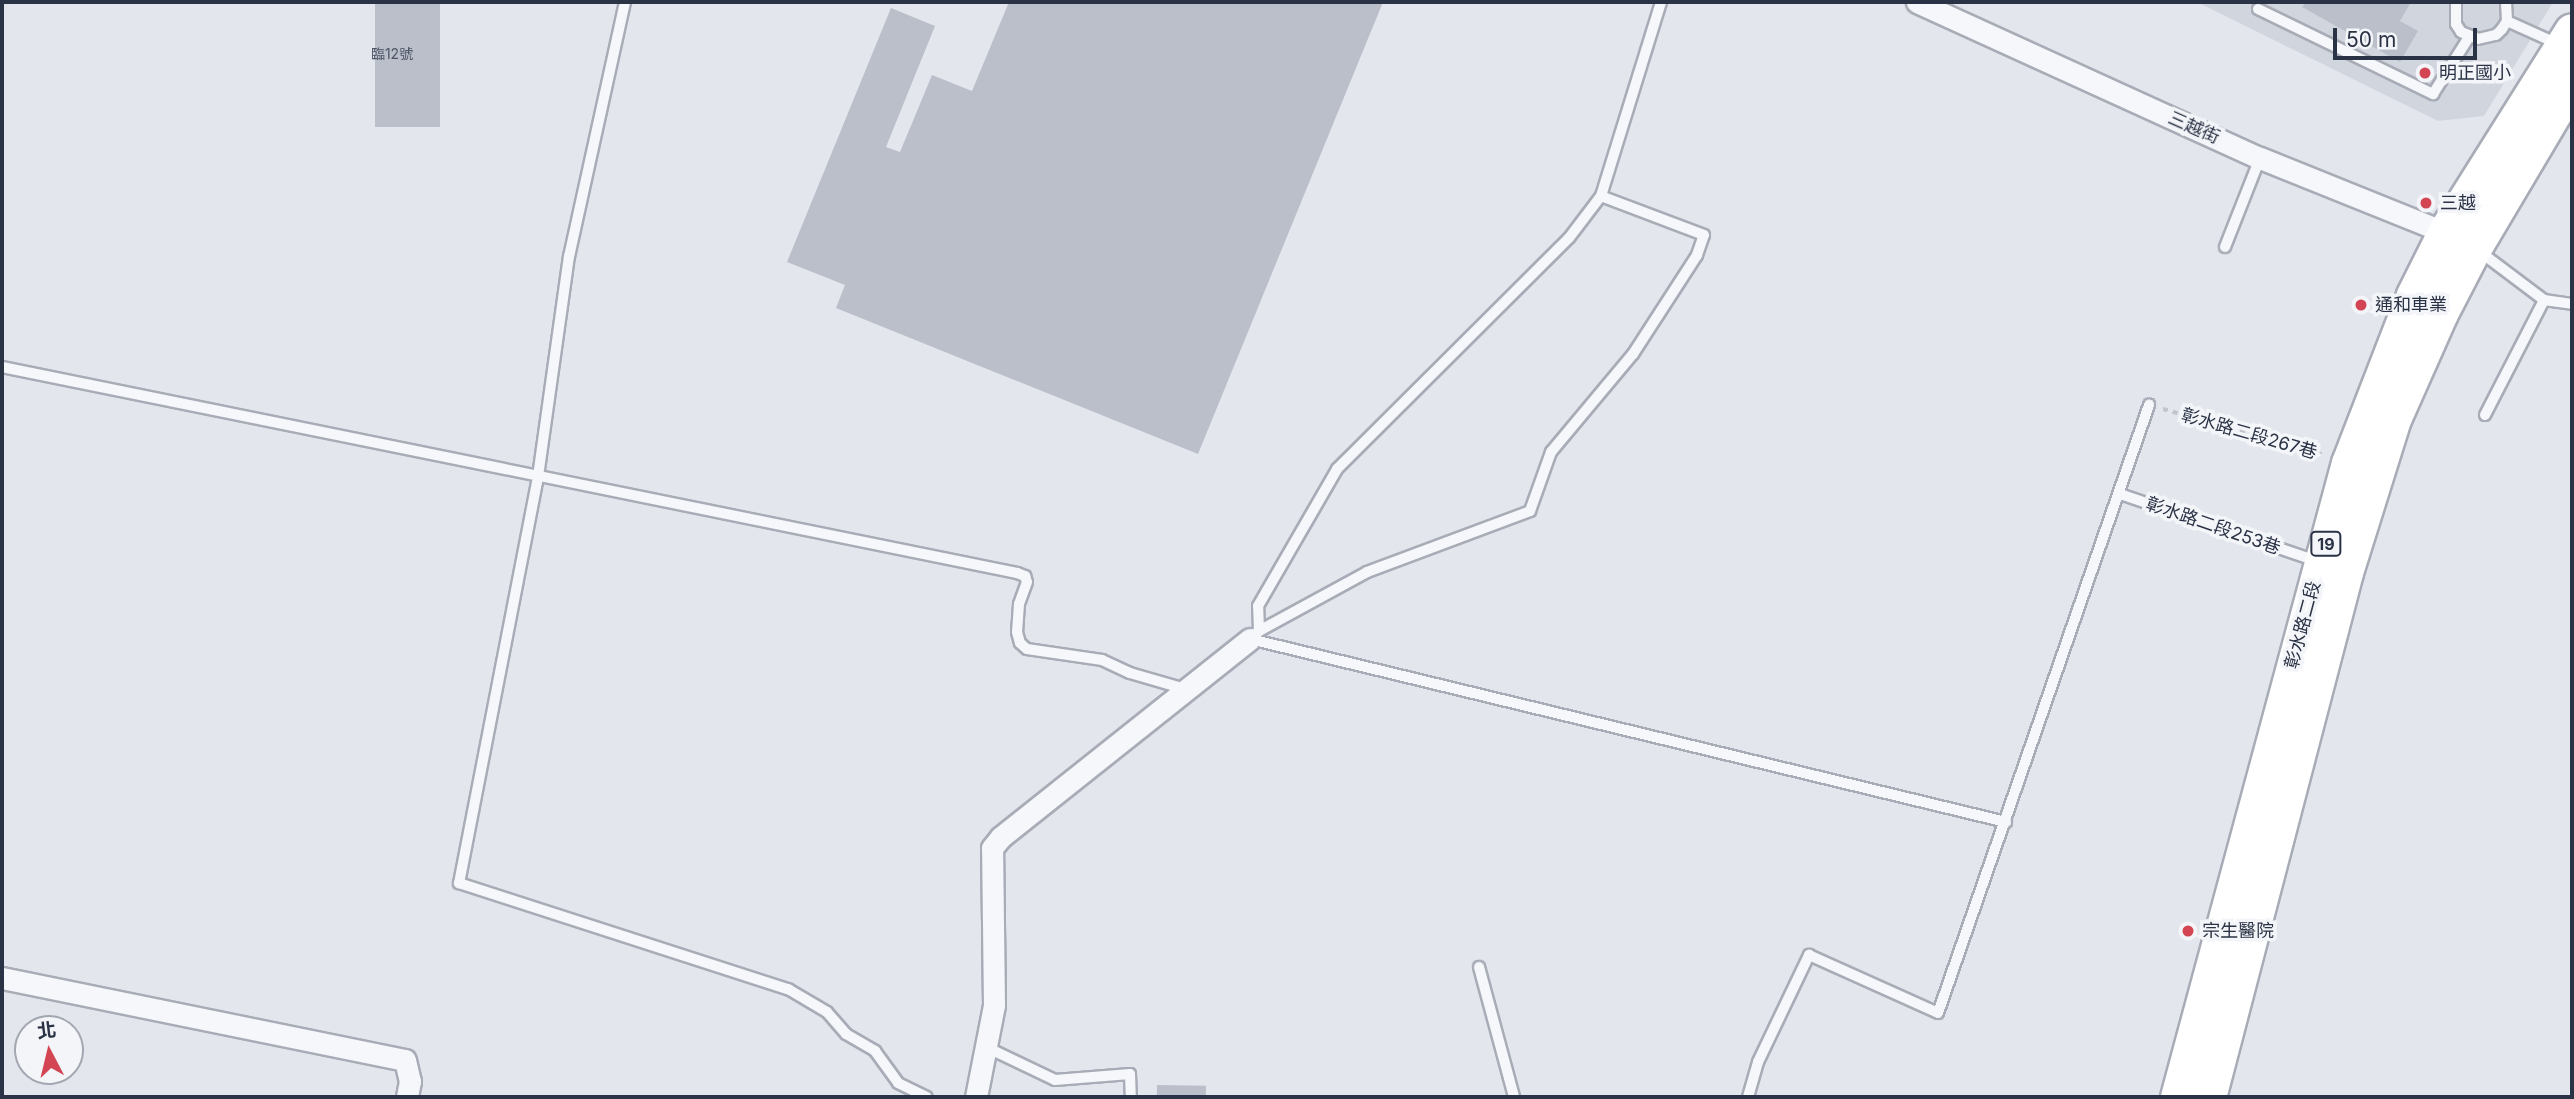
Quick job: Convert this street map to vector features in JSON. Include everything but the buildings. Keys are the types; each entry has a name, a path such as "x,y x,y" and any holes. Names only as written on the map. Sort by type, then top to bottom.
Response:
{"main road":[{"name":"彰水路二段","path":"2333,567 2393,419 2440,313 2460,239 2569,43"},
{"name":"彰水路二段","path":"2178,1097 2239,922 2333,567 2349,463 2414,295 2460,239 2572,82"},
{"name":"彰水路二段","path":"2208,1097 2239,922"}],"street":[{"name":"三越街","path":"1917,2 2260,158 2460,239"},
{"path":"976,1097 993,1005 992,848 1001,837 1254,635"},
{"path":"2,978 405,1060 410,1081 407,1097"}],"lane":[{"path":"625,2 569,256 538,477 459,883 788,989 827,1012 846,1034 875,1051 898,1083 927,1097"},
{"path":"1254,635 1258,606 1337,469 1569,238 1601,196 1661,2"},
{"path":"2456,2 2456,24 2469,37 2487,39 2496,35 2507,21 2506,2"},
{"path":"2259,9 2433,94 2469,37"},
{"path":"2507,21 2569,43"},
{"path":"2225,247 2260,158"},
{"path":"1254,635 1367,572 1530,512 1551,452 1633,354 1697,255 1704,234 1601,196"},
{"path":"2460,239 2544,300 2572,304"},
{"path":"2485,415 2544,300"},
{"path":"2,367 1017,573 1025,576 1027,582 1019,604 1017,632 1020,643 1027,649 1102,660 1130,673 1185,689"},
{"path":"1748,1097 1758,1062 1809,955 1938,1013 2149,405"},
{"name":"彰水路二段253巷","path":"2120,494 2333,567"},
{"path":"1254,635 2006,822"},
{"path":"1479,967 1514,1097"},
{"path":"986,1047 1055,1080 1130,1074 1131,1097"}],"path":[{"name":"彰水路二段267巷","path":"2149,405 2349,463"}],"shaded area":[{"name":"明正國小","path":"2197,2 2553,2 2484,116 2438,121"}],"place":[{"name":"明正國小","path":"2425,73"},
{"name":"三越","path":"2426,203"},
{"name":"通和車業","path":"2361,305"},
{"name":"宗生醫院","path":"2188,931"}]}
